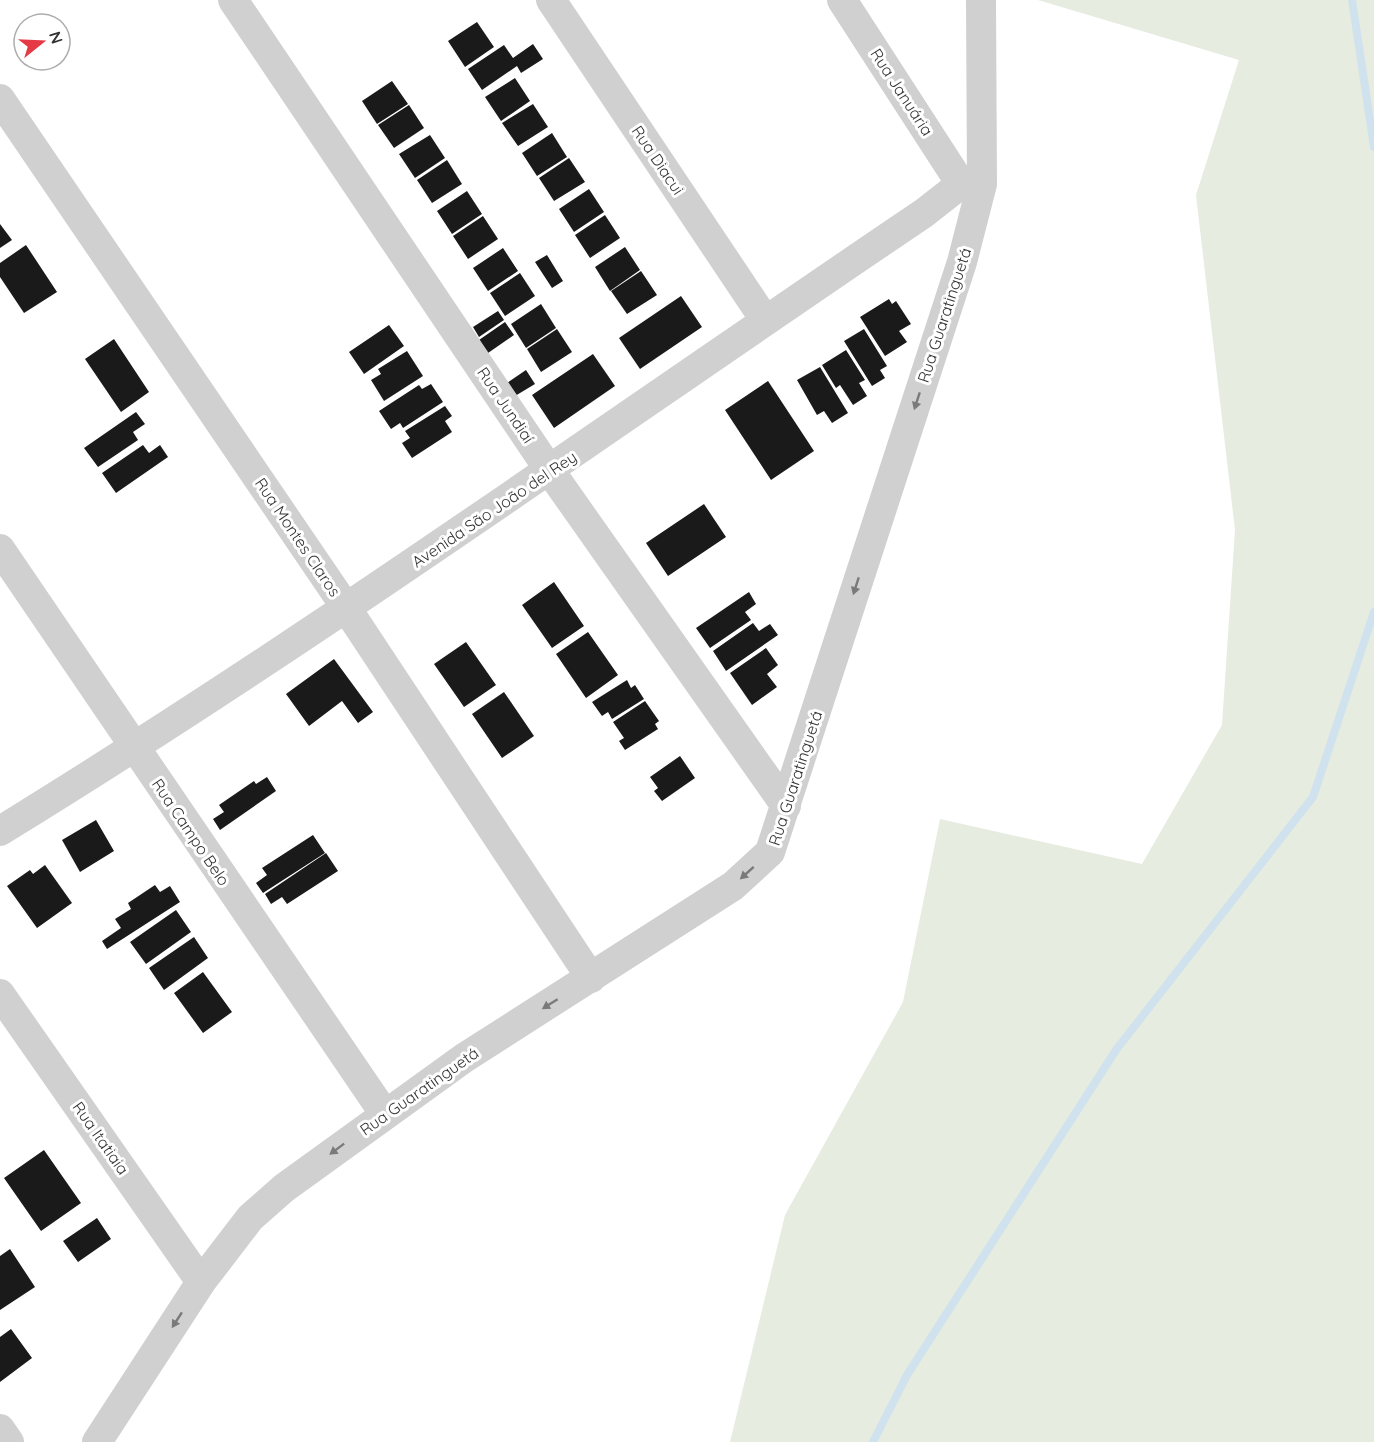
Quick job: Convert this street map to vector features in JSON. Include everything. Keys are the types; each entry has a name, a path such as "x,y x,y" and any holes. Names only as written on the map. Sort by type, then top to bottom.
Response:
{"street":[{"name":"Rua Jundiaí","path":"232,0 550,471 786,806"},
{"name":"Rua Diacui","path":"551,0 765,320"},
{"name":"Rua Januária","path":"842,0 971,184"},
{"name":"Rua Guaratinguetá","path":"97,1442 201,1282 250,1218 284,1188 384,1113 464,1058 732,886 770,852 963,262 971,184 981,0"},
{"name":"Rua Montes Claros","path":"0,99 347,609 591,978"},
{"name":"Avenida São João del Rey","path":"0,831 134,749 347,609 550,471 765,320 971,184"},
{"name":"Rua Campo Belo","path":"0,549 384,1113"},
{"name":"Rua Itatiaia","path":"0,994 201,1282"},
{"path":"0,1429 9,1442"}],"shaded area":[{"path":"1038,0 1374,0 1374,1442 730,1442 785,1215 903,1002 940,819 1142,864 1222,725 1235,530 1196,195 1239,60"}],"building":[{"path":"477,22 494,47 465,67 448,41"},
{"path":"533,44 543,59 521,73 517,66 482,90 468,69 504,45 513,58"},
{"path":"515,78 530,101 501,121 485,97"},
{"path":"392,81 408,104 377,124 362,101"},
{"path":"533,104 548,127 518,146 502,123"},
{"path":"409,105 424,128 394,148 378,125"},
{"path":"552,133 567,157 537,176 522,153"},
{"path":"430,135 445,158 415,178 399,154"},
{"path":"569,158 585,182 554,201 539,178"},
{"path":"447,160 462,184 432,203 417,180"},
{"path":"589,189 604,212 574,232 559,209"},
{"path":"467,191 482,214 452,234 437,211"},
{"path":"605,215 620,238 590,258 575,235"},
{"path":"483,216 498,239 468,259 453,236"},
{"path":"0,224 12,240 0,248"},
{"path":"26,245 57,292 24,313 0,277 0,263"},
{"path":"625,247 640,270 610,291 595,267"},
{"path":"503,248 518,271 488,291 473,268"},
{"path":"547,255 563,281 552,288 535,262"},
{"path":"641,271 657,295 627,314 611,291"},
{"path":"520,273 535,296 505,316 490,293"},
{"path":"681,296 702,327 640,369 619,338"},
{"path":"889,299 892,304 896,301 911,324 899,331 907,342 885,356 860,317"},
{"path":"541,304 556,328 526,348 511,324"},
{"path":"498,311 504,320 479,337 473,327"},
{"path":"505,322 514,335 488,353 479,340"},
{"path":"389,325 404,346 364,374 349,352"},
{"path":"557,329 572,352 541,372 527,349"},
{"path":"864,329 887,366 880,370 885,378 872,386 844,341"},
{"path":"114,339 149,392 121,412 85,359"},
{"path":"846,350 865,380 859,383 867,396 853,405 840,385 836,388 822,365"},
{"path":"407,351 423,376 384,401 371,380 381,374 378,369"},
{"path":"593,354 615,386 554,428 532,395"},
{"path":"820,367 848,413 832,423 824,411 817,415 797,380"},
{"path":"526,370 535,384 515,396 507,383"},
{"path":"768,381 814,451 771,480 725,410"},
{"path":"431,384 443,402 403,428 400,423 391,429 379,411 419,385 422,389"},
{"path":"445,406 452,416 445,421 452,432 412,458 402,443 410,438 405,431"},
{"path":"136,412 145,424 133,432 138,440 98,467 84,448"},
{"path":"143,445 149,453 160,445 168,457 116,493 102,473"},
{"path":"704,504 726,537 668,576 646,543"},
{"path":"554,582 584,626 552,648 522,605"},
{"path":"749,592 756,604 745,612 751,620 710,648 696,628"},
{"path":"753,623 759,631 770,624 778,635 726,671 713,651"},
{"path":"588,632 618,675 586,698 556,654"},
{"path":"466,642 496,685 464,707 434,664"},
{"path":"766,648 778,665 767,674 777,687 752,705 730,673"},
{"path":"334,659 373,712 358,723 342,701 309,726 286,694"},
{"path":"627,680 631,688 635,685 644,699 612,719 608,712 602,716 592,702"},
{"path":"504,692 534,736 502,758 472,714"},
{"path":"645,701 659,721 655,724 658,729 625,750 619,741 624,738 613,722"},
{"path":"680,756 695,778 662,801 654,791 658,788 650,777"},
{"path":"267,777 276,791 220,830 213,819 224,812 219,805 254,781 256,784"},
{"path":"96,820 114,851 80,872 62,840"},
{"path":"313,835 325,853 263,893 256,883 267,875 262,868"},
{"path":"326,853 338,871 287,904 282,897 271,904 265,894"},
{"path":"45,865 72,903 37,928 7,886 30,870 33,874"},
{"path":"155,885 160,892 170,886 180,902 107,949 102,941 121,928 115,919 131,909 128,903"},
{"path":"176,910 191,932 146,964 130,942"},
{"path":"194,937 208,958 164,990 149,968"},
{"path":"203,972 232,1012 203,1033 174,993"},
{"path":"44,1150 81,1203 41,1231 4,1178"},
{"path":"97,1218 111,1239 78,1262 63,1241"},
{"path":"10,1249 35,1287 0,1310 0,1256"},
{"path":"11,1329 32,1358 0,1382 0,1337"}],"waterway":[{"path":"1352,0 1374,147"},
{"path":"873,1442 907,1375 1116,1050 1313,797 1374,612"}]}
